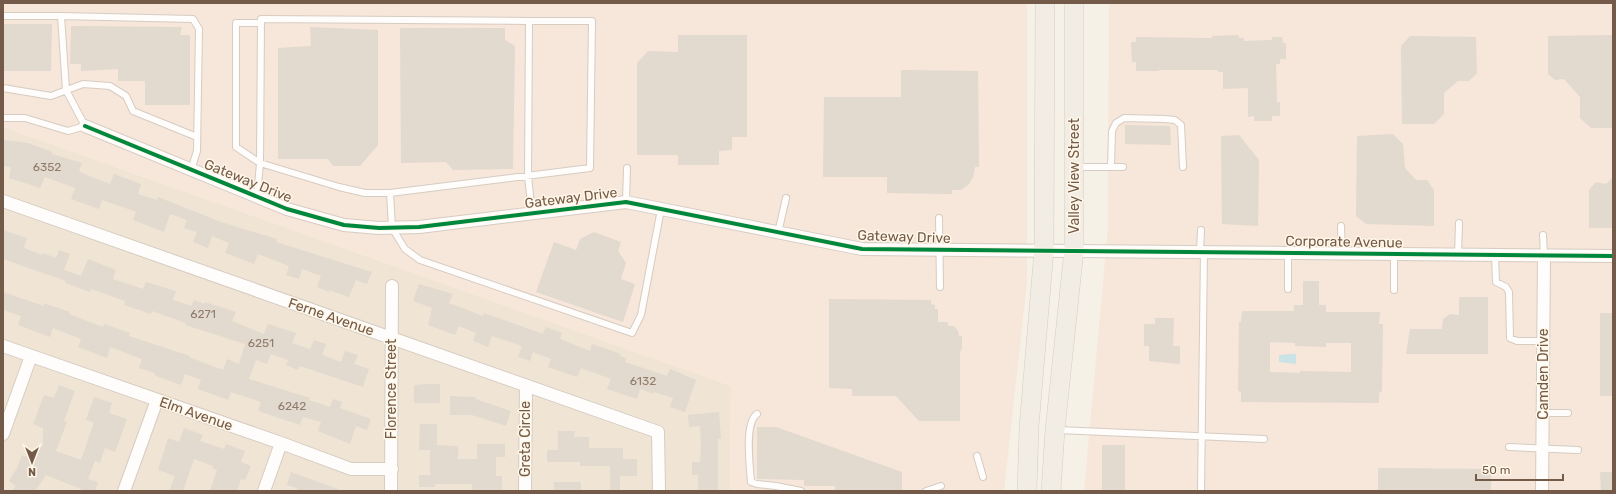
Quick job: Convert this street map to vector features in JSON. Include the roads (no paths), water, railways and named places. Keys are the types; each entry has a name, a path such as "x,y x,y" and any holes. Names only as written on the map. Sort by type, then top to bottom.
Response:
{"main road":[{"path":"1027,491 1029,427 1044,250 1045,3"},
{"name":"Valley View Street","path":"1051,491 1055,430 1074,250 1074,3"}],"street":[{"name":"Gateway Drive","path":"85,126 287,209 344,225 392,228 419,227 626,202 862,249 1074,250"},
{"name":"Ferne Avenue","path":"3,201 526,387 658,432 659,491"},
{"name":"Corporate Avenue","path":"1074,250 1613,256"},
{"name":"Camden Drive","path":"1542,491 1544,256"},
{"name":"Florence Street","path":"391,491 392,286"},
{"name":"Elm Avenue","path":"3,346 351,469 392,469"},
{"path":"3,434 31,356"},
{"name":"Greta Circle","path":"525,491 526,387"},
{"path":"124,491 157,400"},
{"path":"264,491 281,443"}],"lane":[{"path":"3,16 193,19 198,29 197,151 191,170"},
{"path":"3,118 25,118 68,131 85,126 66,90 61,16"},
{"path":"258,197 260,163 261,23 261,19 592,21 590,168 390,193 364,193 260,163 236,147 236,23 261,23"},
{"path":"529,21 528,176 532,214"},
{"path":"3,88 51,96 83,84 110,86 126,96 133,111 197,137"},
{"path":"1111,167 1112,131 1116,123 1124,118 1175,120 1181,125 1183,167"},
{"path":"1074,167 1122,167"},
{"path":"626,202 627,168"},
{"path":"390,193 392,228 405,249 420,260 632,333 641,314 661,209"},
{"path":"778,233 786,198"},
{"path":"939,218 940,287"},
{"path":"1458,255 1459,223"},
{"path":"1341,226 1342,253"},
{"path":"1200,491 1201,230"},
{"path":"1543,236 1544,256"},
{"path":"1288,252 1288,289"},
{"path":"1394,254 1394,290"},
{"path":"1495,255 1496,282 1506,287 1509,292 1510,338 1516,341 1543,341"},
{"path":"1543,413 1568,413"},
{"path":"757,414 754,416 749,429 751,482 801,491"},
{"path":"1055,430 1264,439"},
{"path":"1509,447 1542,450 1578,450"},
{"path":"977,456 983,477"},
{"path":"926,491 941,486"}],"water":[{"path":"1296,354 1296,364 1279,362 1279,355"}]}
